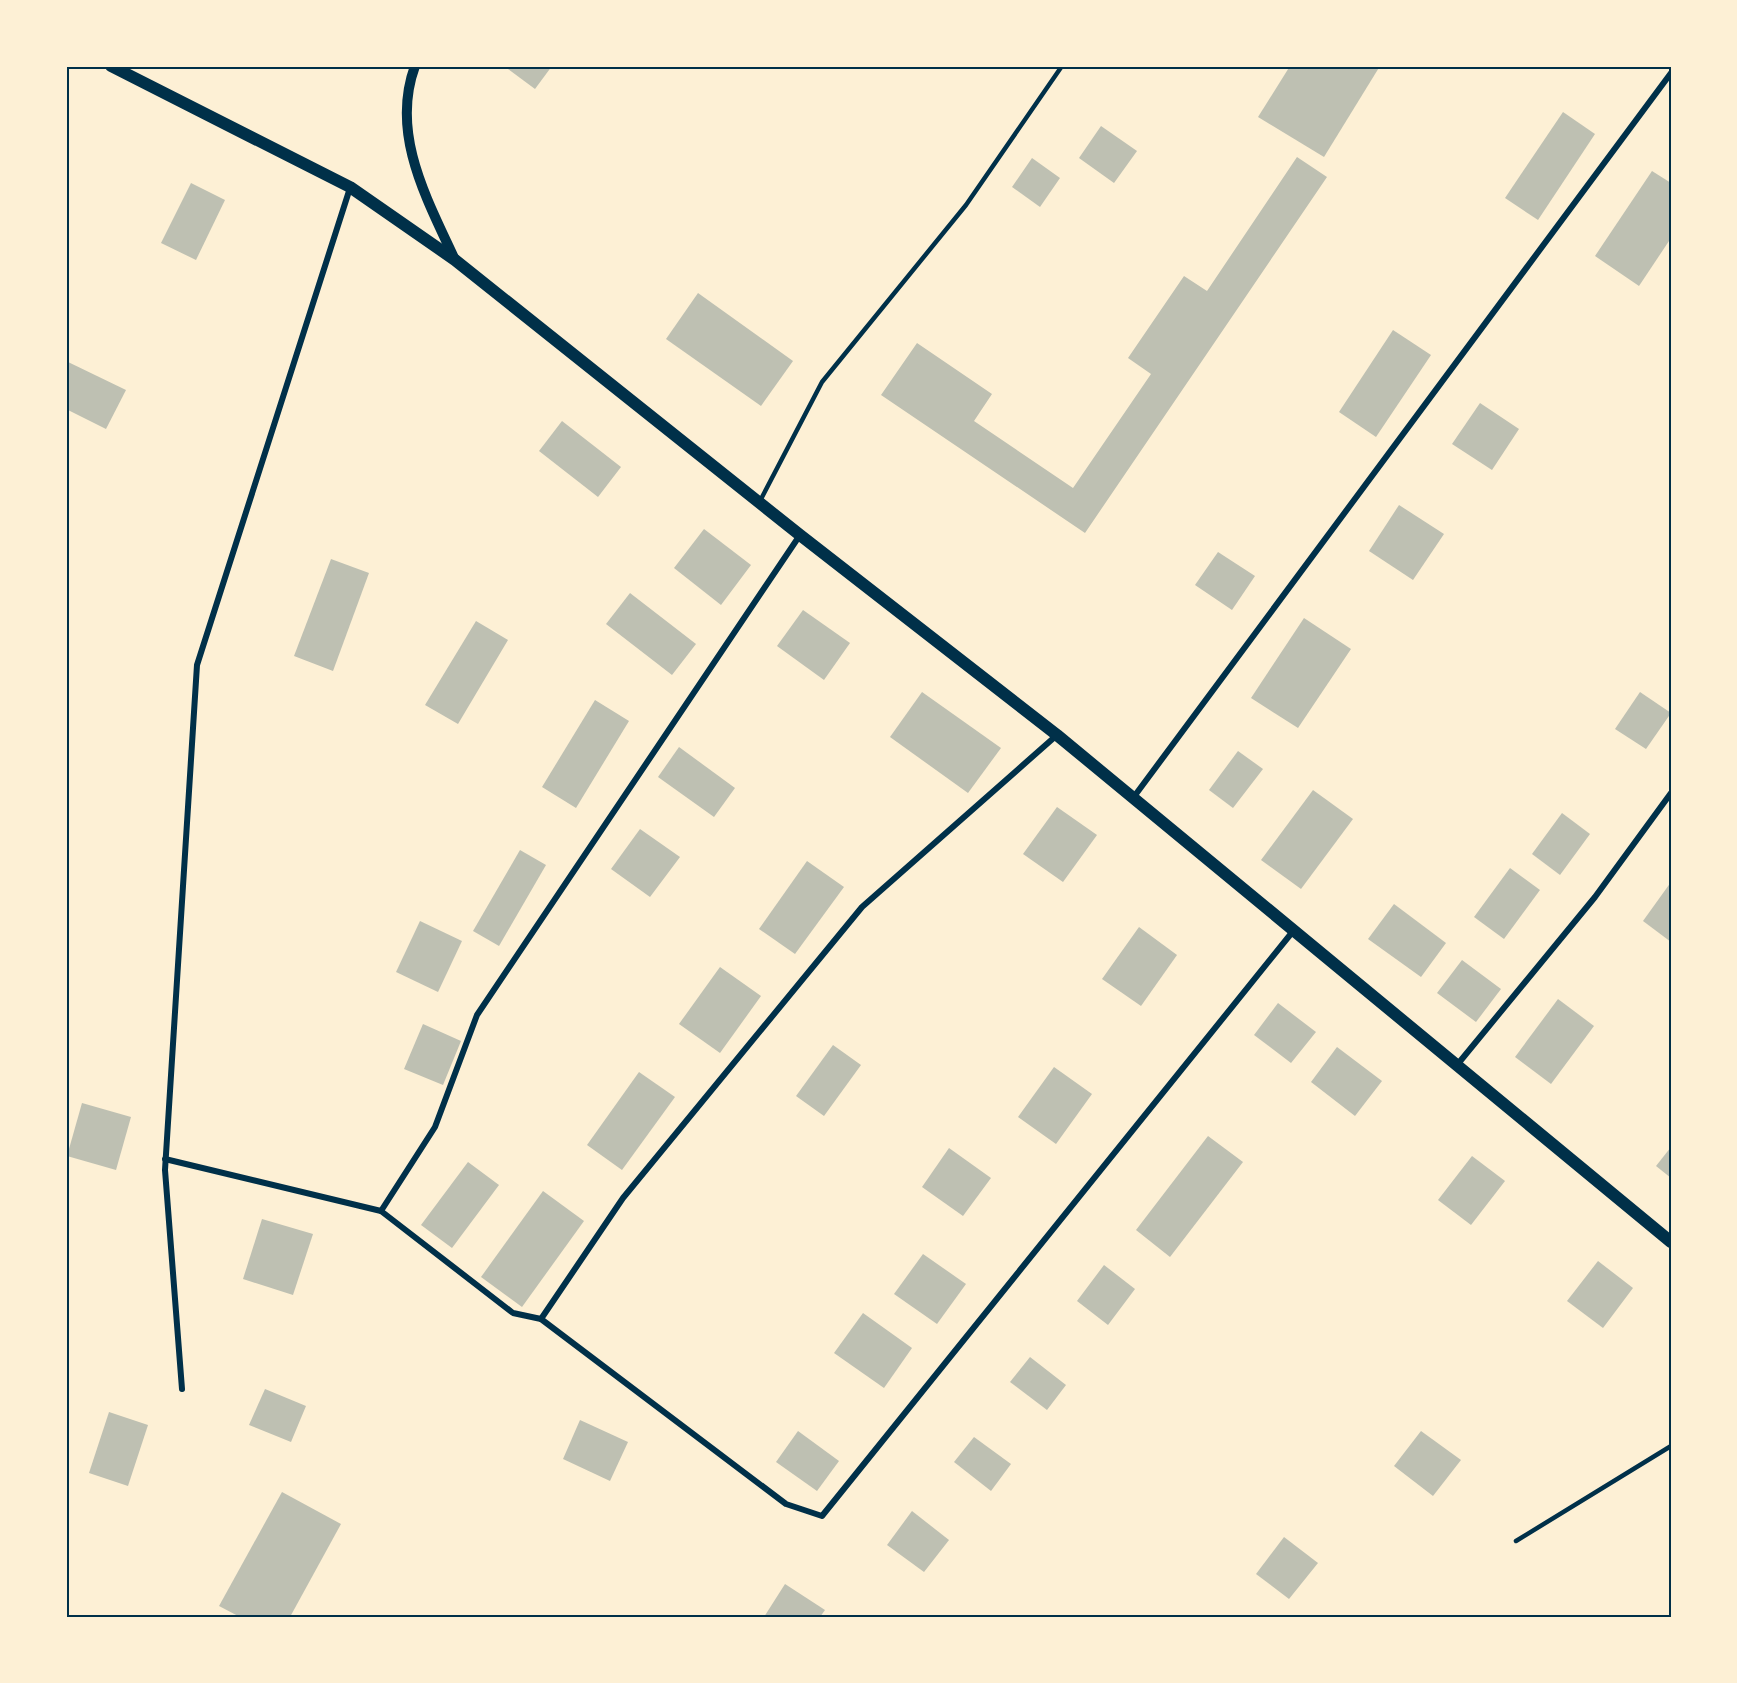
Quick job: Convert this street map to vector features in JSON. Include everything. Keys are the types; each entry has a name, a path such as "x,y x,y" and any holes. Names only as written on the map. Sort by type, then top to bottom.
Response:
{"main road":[{"path":"111,66 350,187 455,260 800,535 1057,735 1671,1242"}],"street":[{"path":"415,66 409,83 408,136 418,181 455,260"},
{"path":"1133,798 1671,74"},
{"path":"182,1389 165,1159 197,665 350,187"},
{"path":"381,1210 435,1126 477,1015 800,535"},
{"path":"541,1319 623,1198 862,907 1057,735"},
{"path":"1457,1065 1595,897 1671,793"},
{"path":"165,1159 381,1210 513,1313 541,1319 786,1504 822,1516 1294,930"}],"lane":[{"path":"760,502 822,382 966,205 1062,66"},
{"path":"1516,1541 1671,1446"}],"building":[{"path":"504,66 552,66 535,89"},
{"path":"1290,66 1380,66 1324,157 1258,117"},
{"path":"1563,112 1595,134 1538,220 1505,198"},
{"path":"1101,126 1137,151 1114,183 1079,158"},
{"path":"1297,157 1327,177 1085,533 881,395 917,343 992,394 974,421 1073,488 1151,374 1128,358 1184,276 1207,291"},
{"path":"1032,158 1060,178 1040,207 1012,187"},
{"path":"1652,171 1671,183 1671,238 1639,286 1595,256"},
{"path":"191,183 225,200 196,260 161,243"},
{"path":"698,293 793,361 761,406 666,339"},
{"path":"1393,330 1431,355 1376,437 1339,412"},
{"path":"66,361 126,390 106,429 66,409"},
{"path":"1480,403 1519,429 1492,470 1452,444"},
{"path":"562,421 621,467 598,497 539,451"},
{"path":"1399,505 1444,534 1413,580 1369,551"},
{"path":"704,529 751,565 721,605 674,568"},
{"path":"1218,552 1255,576 1232,610 1195,585"},
{"path":"331,559 369,573 333,671 294,656"},
{"path":"630,593 696,644 672,675 606,624"},
{"path":"803,610 850,643 824,680 777,646"},
{"path":"1304,618 1351,649 1298,728 1251,698"},
{"path":"476,621 508,640 458,724 425,705"},
{"path":"922,692 1001,748 968,793 890,737"},
{"path":"1640,692 1671,713 1646,749 1615,729"},
{"path":"595,700 629,721 576,808 542,787"},
{"path":"679,747 735,788 714,817 658,777"},
{"path":"1238,751 1263,769 1233,808 1209,790"},
{"path":"1313,790 1353,819 1301,889 1261,860"},
{"path":"1057,807 1097,835 1063,882 1023,854"},
{"path":"1562,813 1590,834 1560,875 1532,854"},
{"path":"640,829 680,857 650,897 611,869"},
{"path":"520,850 546,865 499,946 473,931"},
{"path":"807,861 844,887 795,954 759,929"},
{"path":"1510,868 1540,890 1504,939 1474,917"},
{"path":"1671,882 1671,942 1643,921"},
{"path":"1394,904 1446,943 1421,977 1368,939"},
{"path":"420,921 462,941 438,992 396,972"},
{"path":"1139,927 1177,955 1141,1006 1102,979"},
{"path":"1462,960 1501,989 1476,1022 1437,993"},
{"path":"720,967 761,996 720,1053 679,1024"},
{"path":"1558,999 1594,1026 1551,1084 1515,1057"},
{"path":"1278,1003 1316,1032 1291,1063 1254,1035"},
{"path":"423,1024 461,1041 443,1085 404,1069"},
{"path":"833,1045 861,1065 824,1116 796,1096"},
{"path":"1337,1047 1382,1081 1355,1116 1311,1082"},
{"path":"1054,1067 1092,1094 1056,1144 1018,1117"},
{"path":"639,1072 675,1097 622,1170 587,1145"},
{"path":"82,1103 131,1117 116,1170 67,1156"},
{"path":"1208,1136 1243,1162 1170,1257 1136,1230"},
{"path":"1671,1147 1671,1178 1656,1166"},
{"path":"949,1148 991,1178 963,1216 922,1187"},
{"path":"1472,1156 1505,1181 1471,1225 1438,1200"},
{"path":"468,1162 499,1185 452,1248 421,1225"},
{"path":"543,1191 584,1221 522,1307 481,1277"},
{"path":"262,1219 313,1234 293,1295 243,1279"},
{"path":"923,1254 966,1284 937,1324 894,1294"},
{"path":"1598,1261 1633,1288 1603,1328 1567,1301"},
{"path":"1104,1265 1135,1289 1108,1325 1077,1301"},
{"path":"863,1313 912,1348 884,1388 834,1353"},
{"path":"1030,1357 1066,1385 1047,1410 1010,1382"},
{"path":"265,1389 306,1406 291,1442 249,1425"},
{"path":"109,1412 148,1425 128,1486 89,1473"},
{"path":"580,1420 628,1442 610,1481 563,1459"},
{"path":"798,1431 839,1461 817,1491 776,1462"},
{"path":"1421,1431 1461,1460 1433,1496 1394,1466"},
{"path":"974,1437 1011,1464 991,1491 954,1462"},
{"path":"282,1492 341,1524 290,1617 240,1617 219,1606"},
{"path":"912,1511 949,1540 924,1572 887,1545"},
{"path":"1284,1537 1318,1563 1289,1599 1256,1574"},
{"path":"785,1584 825,1610 820,1617 764,1617"}]}
